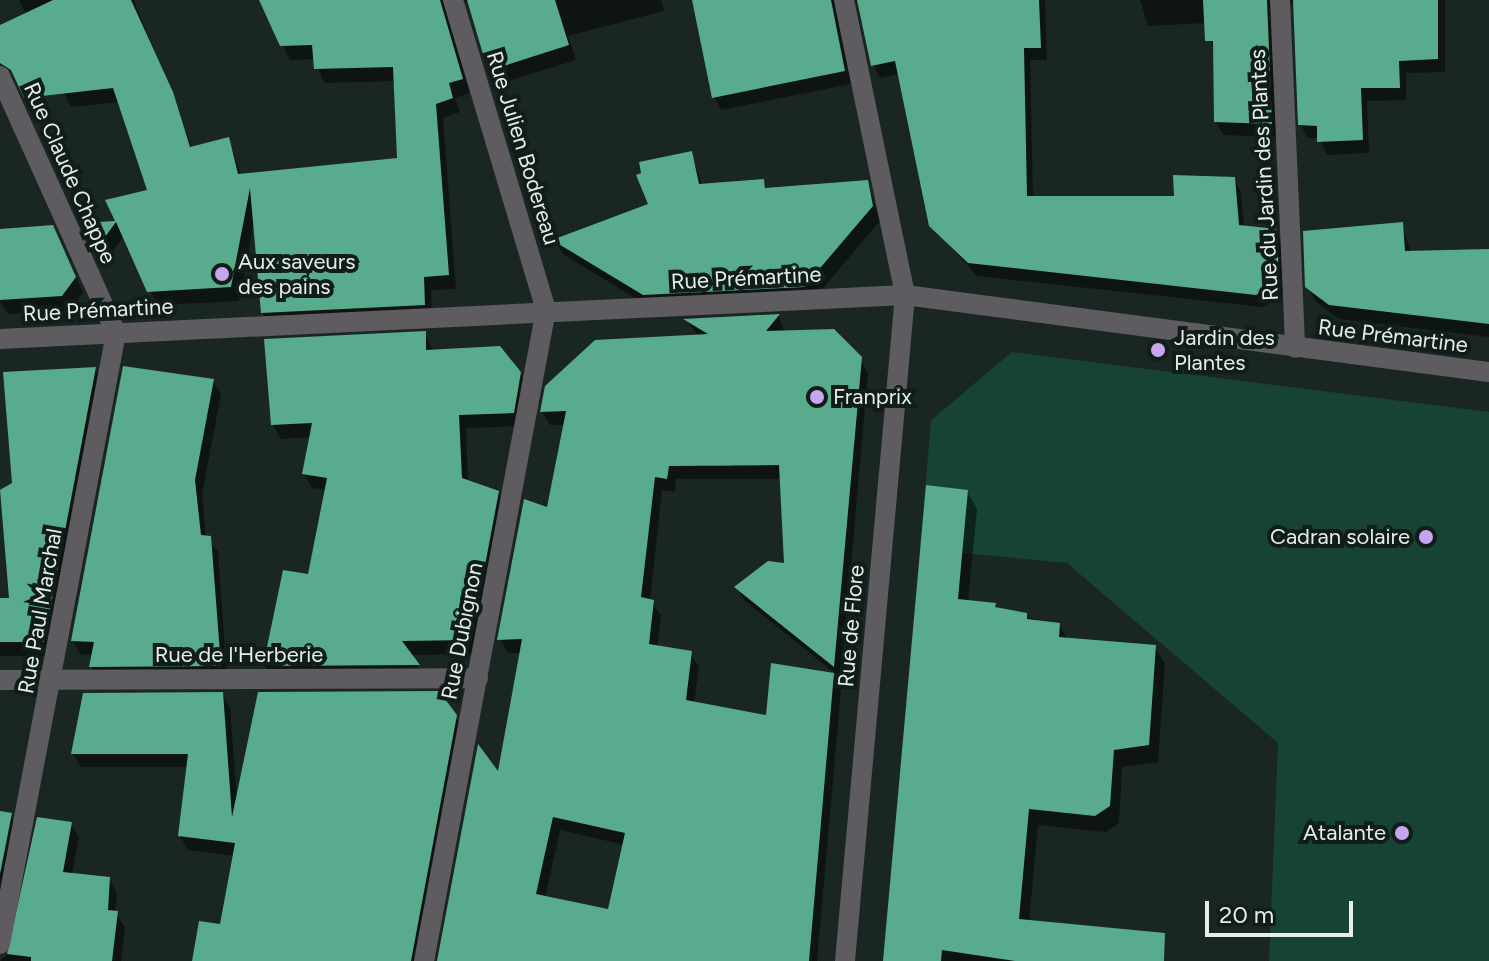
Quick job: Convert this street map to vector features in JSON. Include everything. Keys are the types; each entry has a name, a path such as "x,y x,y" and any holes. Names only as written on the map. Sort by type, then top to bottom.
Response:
{"street":[{"name":"Rue Julien Bodereau","path":"453,0 546,310"},
{"name":"Rue de Flore","path":"844,0 905,295 845,961"},
{"name":"Rue du Jardin des Plantes","path":"1280,0 1295,348"},
{"name":"Rue Claude Chappe","path":"0,76 116,333"},
{"name":"Rue Prémartine","path":"0,339 546,310 905,295 1489,372"},
{"name":"Rue Dubignon","path":"424,961 546,310"},
{"name":"Rue Paul Marchal","path":"0,944 53,679 116,333"},
{"name":"Rue de l'Herberie","path":"0,680 478,678"}],"green space":[{"name":"Jardin des Plantes","path":"1012,352 1489,412 1489,961 1269,961 1278,743 1067,563 920,549 931,420"}],"building":[{"path":"53,0 131,0 173,92 190,147 229,137 238,174 397,158 393,67 314,69 312,45 280,46 259,0 440,0 463,79 449,83 453,98 436,104 449,275 424,277 425,305 261,313 250,188 231,287 147,292 116,222 94,252 81,223 115,221 105,200 147,190 113,88 24,98 11,70 0,63 0,25"},
{"path":"467,0 555,0 569,45 488,71"},
{"path":"692,0 831,0 845,71 712,98"},
{"path":"857,0 1039,0 1041,48 1024,48 1027,196 1174,196 1173,175 1235,177 1239,225 1277,229 1279,280 1256,295 968,263 929,226 895,61 871,66"},
{"path":"1203,0 1267,0 1272,124 1214,122 1213,41 1205,41"},
{"path":"1293,0 1438,0 1438,59 1399,61 1400,88 1361,88 1363,140 1317,142 1317,126 1298,125"},
{"path":"692,151 699,184 764,179 765,188 868,180 873,206 804,287 643,295 552,240 648,204 636,175 641,173 639,162"},
{"path":"1403,222 1405,251 1489,249 1489,324 1329,305 1305,287 1303,231"},
{"path":"53,225 76,277 62,296 0,300 0,229"},
{"path":"780,314 766,331 834,329 862,357 834,667 734,587 768,561 784,563 779,465 669,466 667,479 655,477 641,597 654,600 649,644 692,651 686,700 766,715 771,663 834,673 809,961 437,961 478,744 498,771 522,639 497,640 524,499 547,507 566,411 540,412 545,386 595,340 708,334 683,319","holes":["553,817 625,833 608,909 536,894"]},
{"path":"426,331 426,350 500,346 521,372 514,413 459,415 462,478 499,491 471,640 402,641 420,665 263,666 283,570 308,574 327,478 302,474 312,423 271,425 264,339"},
{"path":"123,366 214,379 195,480 201,535 211,536 221,666 89,667 94,642 71,641"},
{"path":"96,367 44,642 0,642 0,598 9,598 0,490 12,483 3,372"},
{"path":"926,485 968,490 958,599 996,603 995,607 1027,613 1027,619 1060,623 1059,637 1156,645 1149,745 1114,750 1110,806 1095,816 1029,809 1019,919 1165,933 1164,961 1015,961 942,950 941,961 883,961"},
{"path":"439,691 457,715 411,961 192,961 199,921 220,924 235,843 178,836 188,754 71,754 83,693 223,692 232,817 258,692"},
{"path":"0,811 12,813 0,874"},
{"path":"37,817 72,822 63,872 110,877 108,910 118,911 112,961 31,961 31,957 7,954"}],"place":[{"name":"Aux saveurs des pains","path":"222,274"},
{"name":"Jardin des Plantes","path":"1158,350"},
{"name":"Franprix","path":"817,397"},
{"name":"Cadran solaire","path":"1426,537"},
{"name":"Atalante","path":"1402,833"}]}
